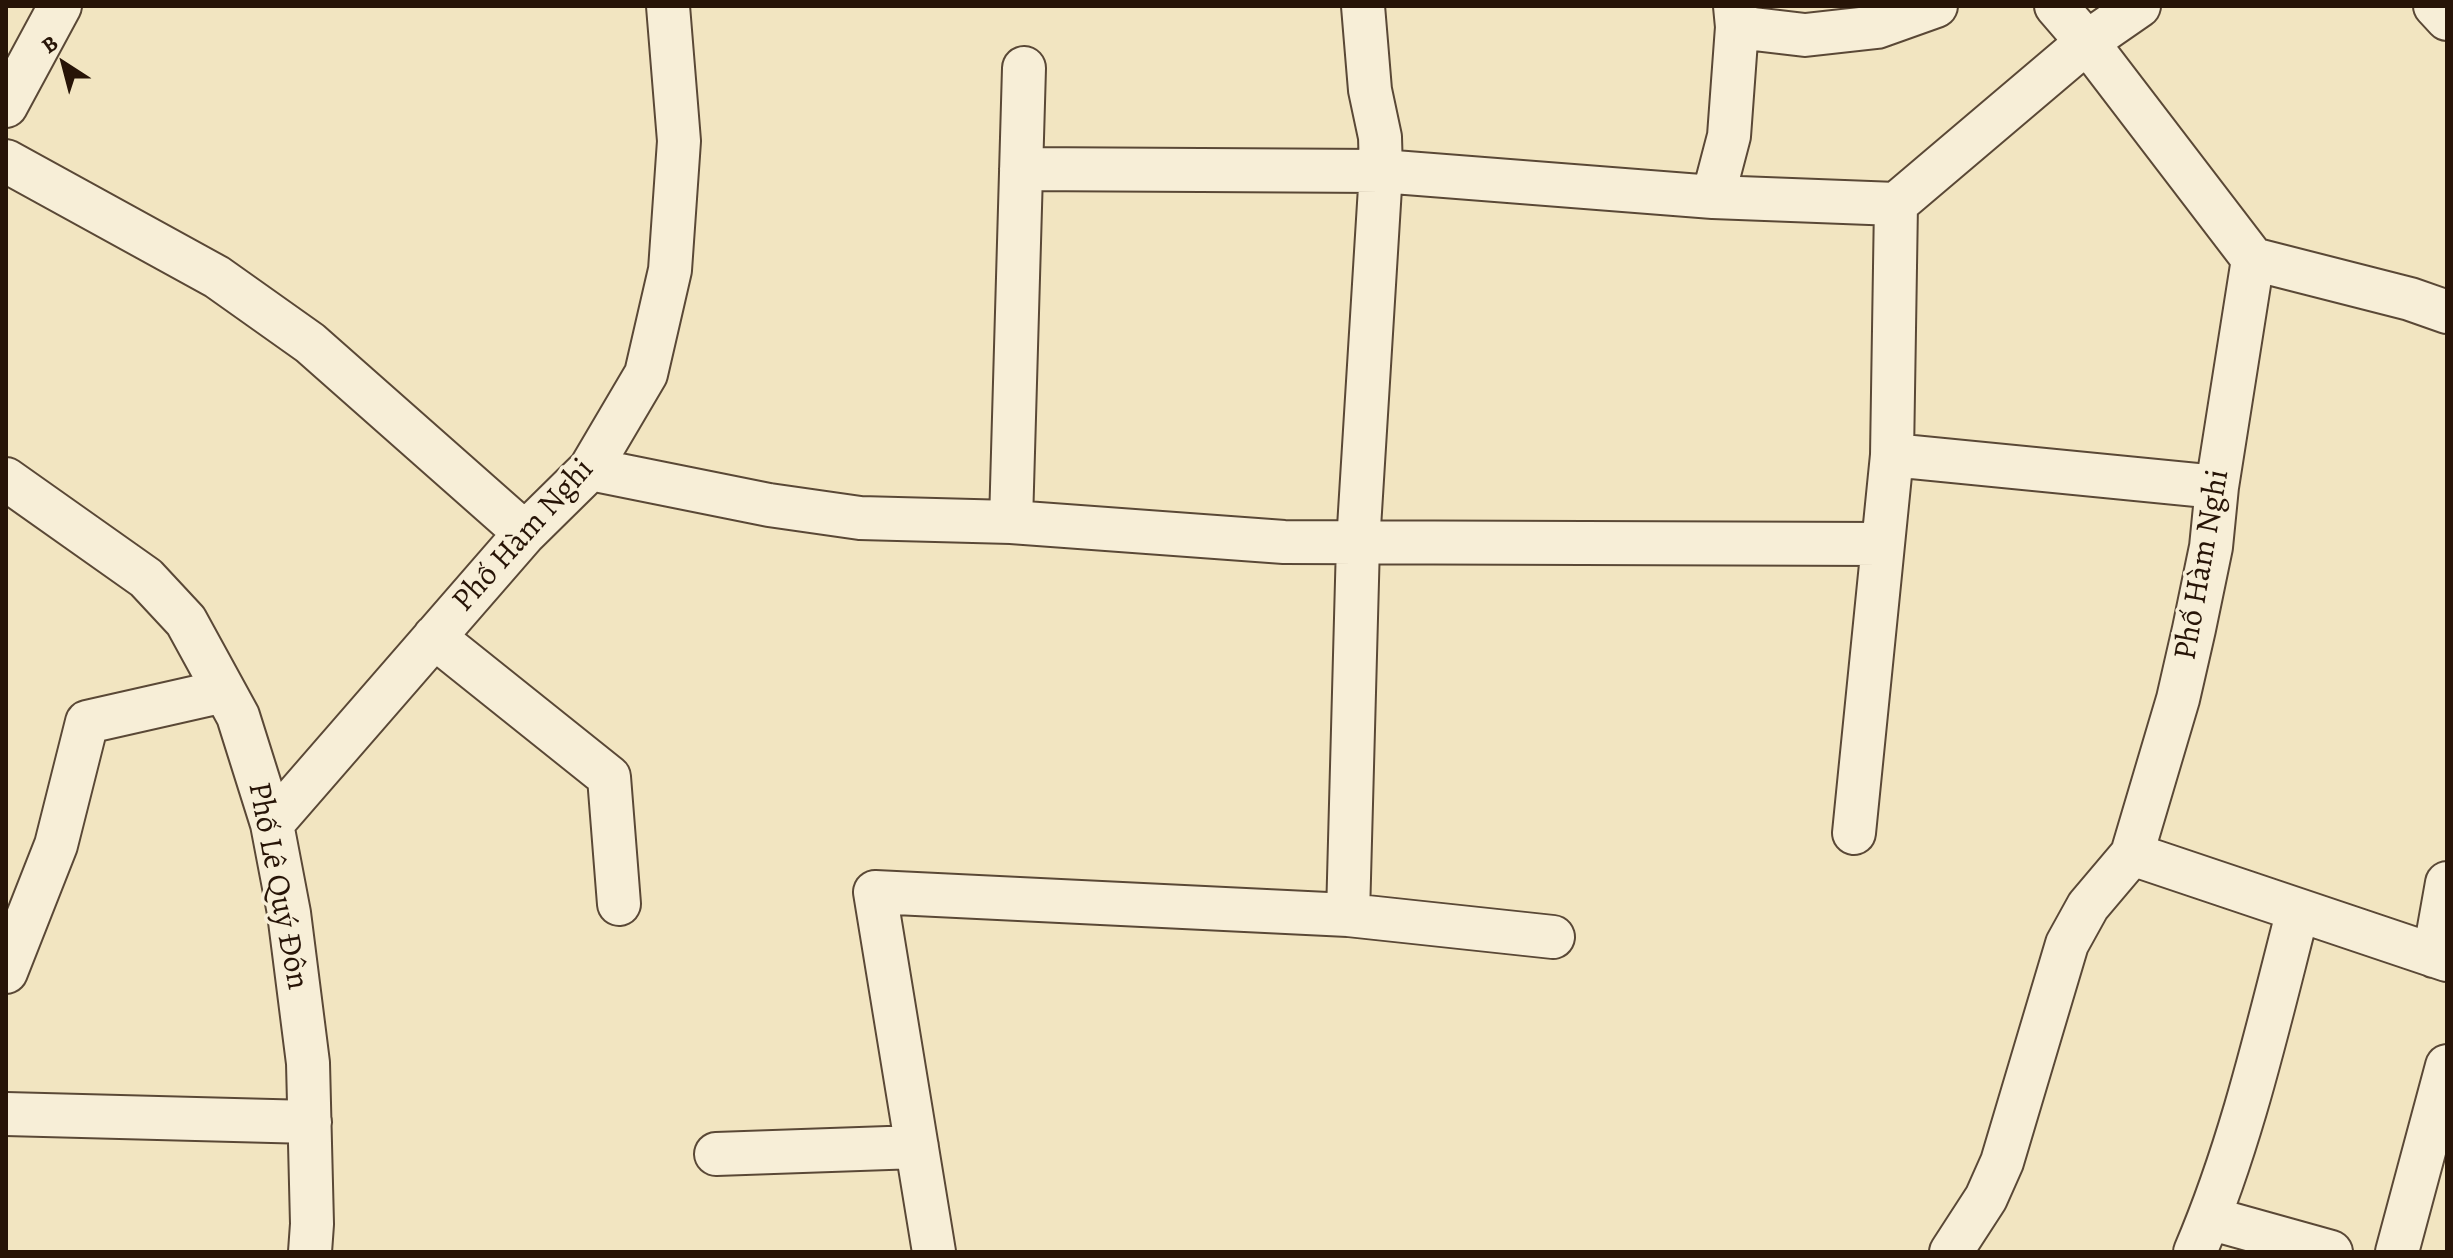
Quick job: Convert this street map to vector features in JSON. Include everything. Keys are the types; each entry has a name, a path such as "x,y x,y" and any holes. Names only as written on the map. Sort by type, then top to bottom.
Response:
{"street":[{"path":"6,106 60,6"},
{"name":"Phố Hàm Nghi","path":"272,824 525,533 590,469 646,374 670,270 679,141 668,6"},
{"path":"1348,915 1358,544 1381,171 1380,137 1370,90 1363,6"},
{"path":"1713,197 1729,136 1736,17 1805,35 1877,27 1936,6"},
{"path":"2056,6 2253,259 2410,299 2447,312"},
{"path":"1021,169 1381,171 1713,197 1896,204 2087,42 2139,6"},
{"path":"2435,6 2447,19"},
{"path":"1011,522 1024,68"},
{"path":"6,161 217,277 310,343 525,533"},
{"path":"1854,833 1892,455 1896,204"},
{"name":"Phố Hàm Nghi","path":"2132,854 2178,699 2211,547 2217,487 2253,259"},
{"path":"1892,455 2217,487"},
{"path":"590,469 769,505 860,518 1011,522 1284,542 1358,544 1883,544"},
{"name":"Phố Lê Quý Đôn","path":"6,479 146,578 186,621 238,716 272,824 289,913 308,1063 310,1252"},
{"path":"434,637 609,777 619,904"},
{"path":"6,972 56,845 87,722 224,691"},
{"path":"1951,1252 1986,1198 2002,1162 2067,944 2088,906 2132,854 2440,958 2447,883"},
{"path":"934,1252 875,892 1348,915 1553,937"},
{"path":"2298,910 2245,1114 2202,1235 2331,1252"},
{"path":"2397,1252 2447,1066"},
{"path":"6,1114 310,1122"},
{"path":"716,1154 917,1147"}]}
